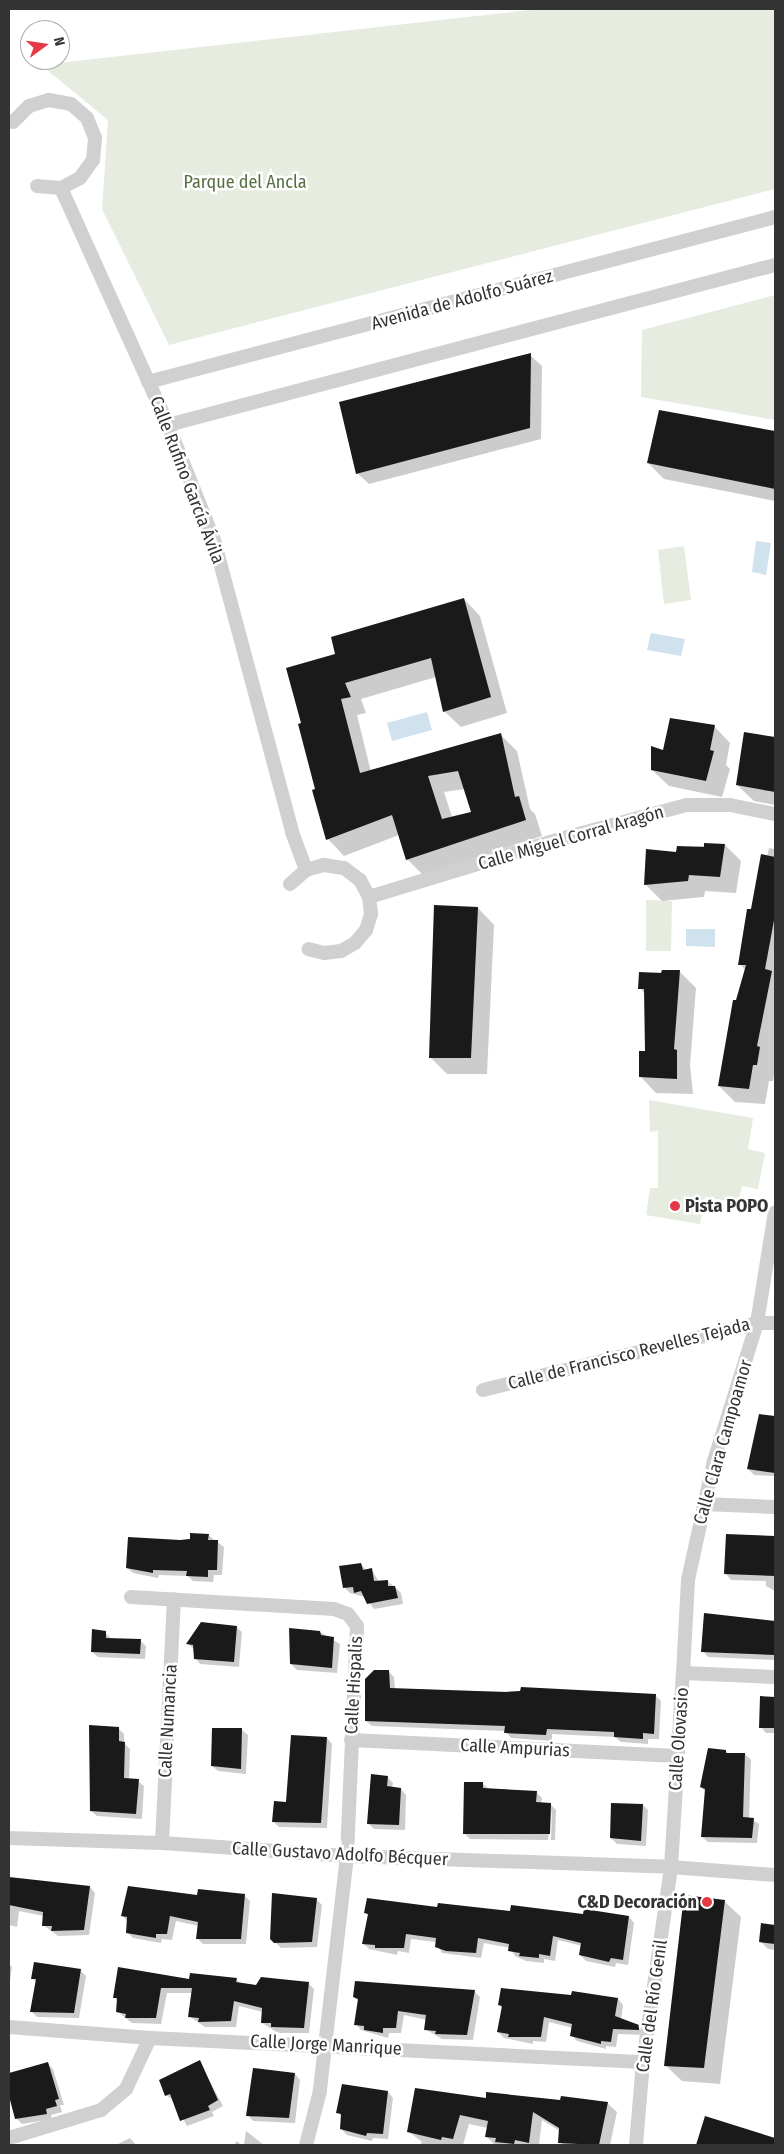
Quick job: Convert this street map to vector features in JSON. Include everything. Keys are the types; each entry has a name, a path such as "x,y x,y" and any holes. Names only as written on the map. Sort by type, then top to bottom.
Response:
{"street":[{"path":"13,122 29,106 49,100 71,104 87,118 95,138 93,160 80,178 61,188 37,186"},
{"name":"Calle Rufino García Ávila","path":"61,188 168,425 214,540 292,832 306,870"},
{"name":"Avenida de Adolfo Suárez","path":"148,382 775,217"},
{"path":"168,425 775,265"},
{"name":"Calle Miguel Corral Aragón","path":"369,897 560,839 687,805 730,805 775,814"},
{"path":"290,884 306,870 324,865 344,868 360,880 369,897 370,914 366,930 355,942 341,951 324,953 308,949"},
{"name":"Calle Clara Campoamor","path":"683,1672 688,1580 703,1504 757,1323 775,1212"},
{"name":"Calle de Francisco Revelles Tejada","path":"483,1390 757,1323 775,1323"},
{"path":"703,1504 775,1507"},
{"name":"Calle Hispalis","path":"131,1597 334,1609 348,1614 357,1626 347,1856 320,2091 306,2145"},
{"name":"Calle Numancia","path":"162,1843 174,1599"},
{"name":"Calle Olovasio","path":"671,1867 683,1672 775,1677"},
{"name":"Calle Ampurias","path":"352,1740 678,1756"},
{"name":"Calle Gustavo Adolfo Bécquer","path":"9,1838 162,1843 347,1856 671,1867 775,1875"},
{"name":"Calle del Río Genil","path":"636,2145 643,2062 671,1867"},
{"name":"Calle Jorge Manrique","path":"9,2026 150,2038 643,2062"},
{"path":"9,2138 101,2110 126,2090 150,2038"}],"green space":[{"name":"Parque del Ancla","path":"538,9 775,9 775,189 169,345 102,209 108,120 47,70 70,70 70,62"},
{"path":"775,295 775,420 641,397 642,330"},
{"path":"684,546 691,600 664,604 658,550"},
{"path":"646,900 672,901 671,951 646,951"},
{"path":"649,1100 753,1118 748,1149 765,1153 758,1189 742,1186 738,1203 705,1197 700,1224 646,1215 650,1188 658,1188 658,1131 650,1132"}],"water":[{"path":"756,541 771,543 766,575 752,572"},
{"path":"651,633 685,639 681,656 647,650"},
{"path":"427,712 432,730 392,741 387,723"},
{"path":"686,929 715,929 715,947 686,946"}],"building":[{"path":"531,353 530,428 356,474 339,402"},
{"path":"659,410 775,431 775,489 647,463"},
{"path":"464,598 491,697 443,712 431,658 345,683 351,697 341,699 360,773 501,733 515,797 519,796 526,820 406,860 392,815 326,840 312,790 315,789 298,724 301,723 286,668 335,654 331,637","holes":["458,771 471,812 442,819 428,776"]},
{"path":"670,718 715,725 710,750 714,751 706,781 651,770 651,746 663,750"},
{"path":"744,732 775,737 775,792 736,785"},
{"path":"704,843 725,844 720,877 689,875 688,881 644,885 646,849 676,852 677,846 704,847"},
{"path":"761,854 775,857 775,915 765,969 772,971 757,1046 760,1047 757,1065 753,1065 749,1089 718,1086 733,1000 736,1000 746,965 738,965 747,909 751,909"},
{"path":"434,905 478,907 471,1058 429,1058"},
{"path":"662,970 680,970 674,1049 677,1050 677,1079 639,1077 639,1051 645,1051 644,989 638,989 639,972 661,973"},
{"path":"759,1414 775,1416 775,1473 747,1469"},
{"path":"190,1533 209,1534 208,1540 218,1540 217,1570 208,1570 208,1577 186,1576 187,1571 153,1570 153,1573 126,1568 128,1537 180,1540 190,1539"},
{"path":"726,1534 775,1536 775,1576 724,1574"},
{"path":"361,1563 363,1570 372,1568 374,1581 388,1580 388,1586 395,1586 398,1598 367,1604 361,1591 354,1593 353,1587 343,1588 339,1566"},
{"path":"704,1613 775,1621 775,1655 701,1652"},
{"path":"201,1622 237,1626 234,1662 194,1659 193,1645 186,1644"},
{"path":"289,1628 320,1631 321,1635 334,1637 332,1668 290,1664"},
{"path":"92,1629 106,1631 106,1638 141,1639 140,1654 91,1652"},
{"path":"374,1670 389,1670 390,1688 504,1692 520,1691 521,1687 656,1694 654,1734 643,1733 643,1739 614,1737 614,1732 547,1729 546,1735 504,1733 505,1726 365,1721 365,1679"},
{"path":"760,1696 775,1697 775,1728 759,1728"},
{"path":"89,1725 119,1727 119,1741 125,1742 124,1778 139,1779 136,1814 90,1811"},
{"path":"212,1728 242,1728 241,1769 211,1766"},
{"path":"291,1735 327,1737 321,1823 272,1822 274,1801 286,1802"},
{"path":"708,1748 726,1750 726,1753 745,1753 743,1817 754,1818 752,1838 701,1837 705,1789 700,1787"},
{"path":"371,1774 388,1776 387,1786 401,1788 399,1825 367,1824"},
{"path":"464,1782 483,1782 483,1788 537,1791 536,1802 551,1803 550,1834 463,1834"},
{"path":"611,1803 643,1804 641,1841 610,1838"},
{"path":"9,1877 90,1886 84,1930 51,1931 52,1926 42,1926 43,1912 9,1905"},
{"path":"128,1886 197,1895 198,1889 245,1894 241,1939 196,1939 198,1922 170,1916 167,1934 156,1934 156,1938 126,1933 127,1917 121,1916"},
{"path":"272,1893 317,1898 312,1942 274,1943 270,1939"},
{"path":"684,1895 725,1900 704,2068 664,2066"},
{"path":"367,1898 437,1907 438,1903 510,1911 511,1905 583,1914 584,1909 629,1916 623,1960 611,1958 609,1962 579,1955 581,1943 553,1936 550,1956 539,1954 539,1958 519,1956 520,1953 508,1951 509,1944 478,1938 476,1953 446,1951 435,1947 436,1938 406,1934 404,1948 375,1948 375,1945 362,1944 368,1914 364,1913"},
{"path":"761,1923 775,1925 775,1944 759,1942"},
{"path":"34,1962 81,1969 74,2013 30,2012 36,1979 31,1979"},
{"path":"118,1967 189,1979 190,1973 237,1978 236,1982 256,1985 261,1977 309,1982 304,2028 271,2027 271,2023 261,2023 262,2008 234,2001 231,2021 198,2022 199,2018 188,2017 192,1988 161,1988 156,2018 125,2018 126,2014 116,2012 117,1998 113,1998"},
{"path":"355,1981 475,1990 467,2035 435,2034 436,2031 424,2030 426,2015 398,2011 396,2028 383,2028 383,2033 364,2030 364,2026 354,2025 358,1999 353,1997"},
{"path":"501,1988 571,1995 572,1991 618,1998 615,2016 639,2025 639,2030 613,2029 611,2042 601,2041 601,2044 570,2036 572,2024 544,2017 541,2037 508,2037 509,2034 497,2032 502,2006 498,2005"},
{"path":"200,2060 218,2100 208,2106 210,2110 180,2121 170,2094 165,2096 159,2080"},
{"path":"48,2062 59,2099 55,2100 57,2106 46,2109 47,2114 15,2119 9,2096 9,2073"},
{"path":"253,2068 295,2073 289,2118 246,2116"},
{"path":"342,2084 388,2091 383,2134 367,2133 366,2136 340,2129 341,2114 336,2113"},
{"path":"415,2088 486,2098 486,2092 560,2100 561,2096 608,2102 599,2145 558,2143 559,2128 533,2112 529,2143 515,2140 514,2144 495,2142 496,2138 485,2137 488,2121 460,2115 453,2139 442,2137 441,2140 407,2132"},
{"path":"705,2116 775,2138 775,2145 696,2145"}],"place":[{"name":"Pista POPO","path":"675,1206"},
{"name":"C&D Decoración","path":"707,1902"}]}
